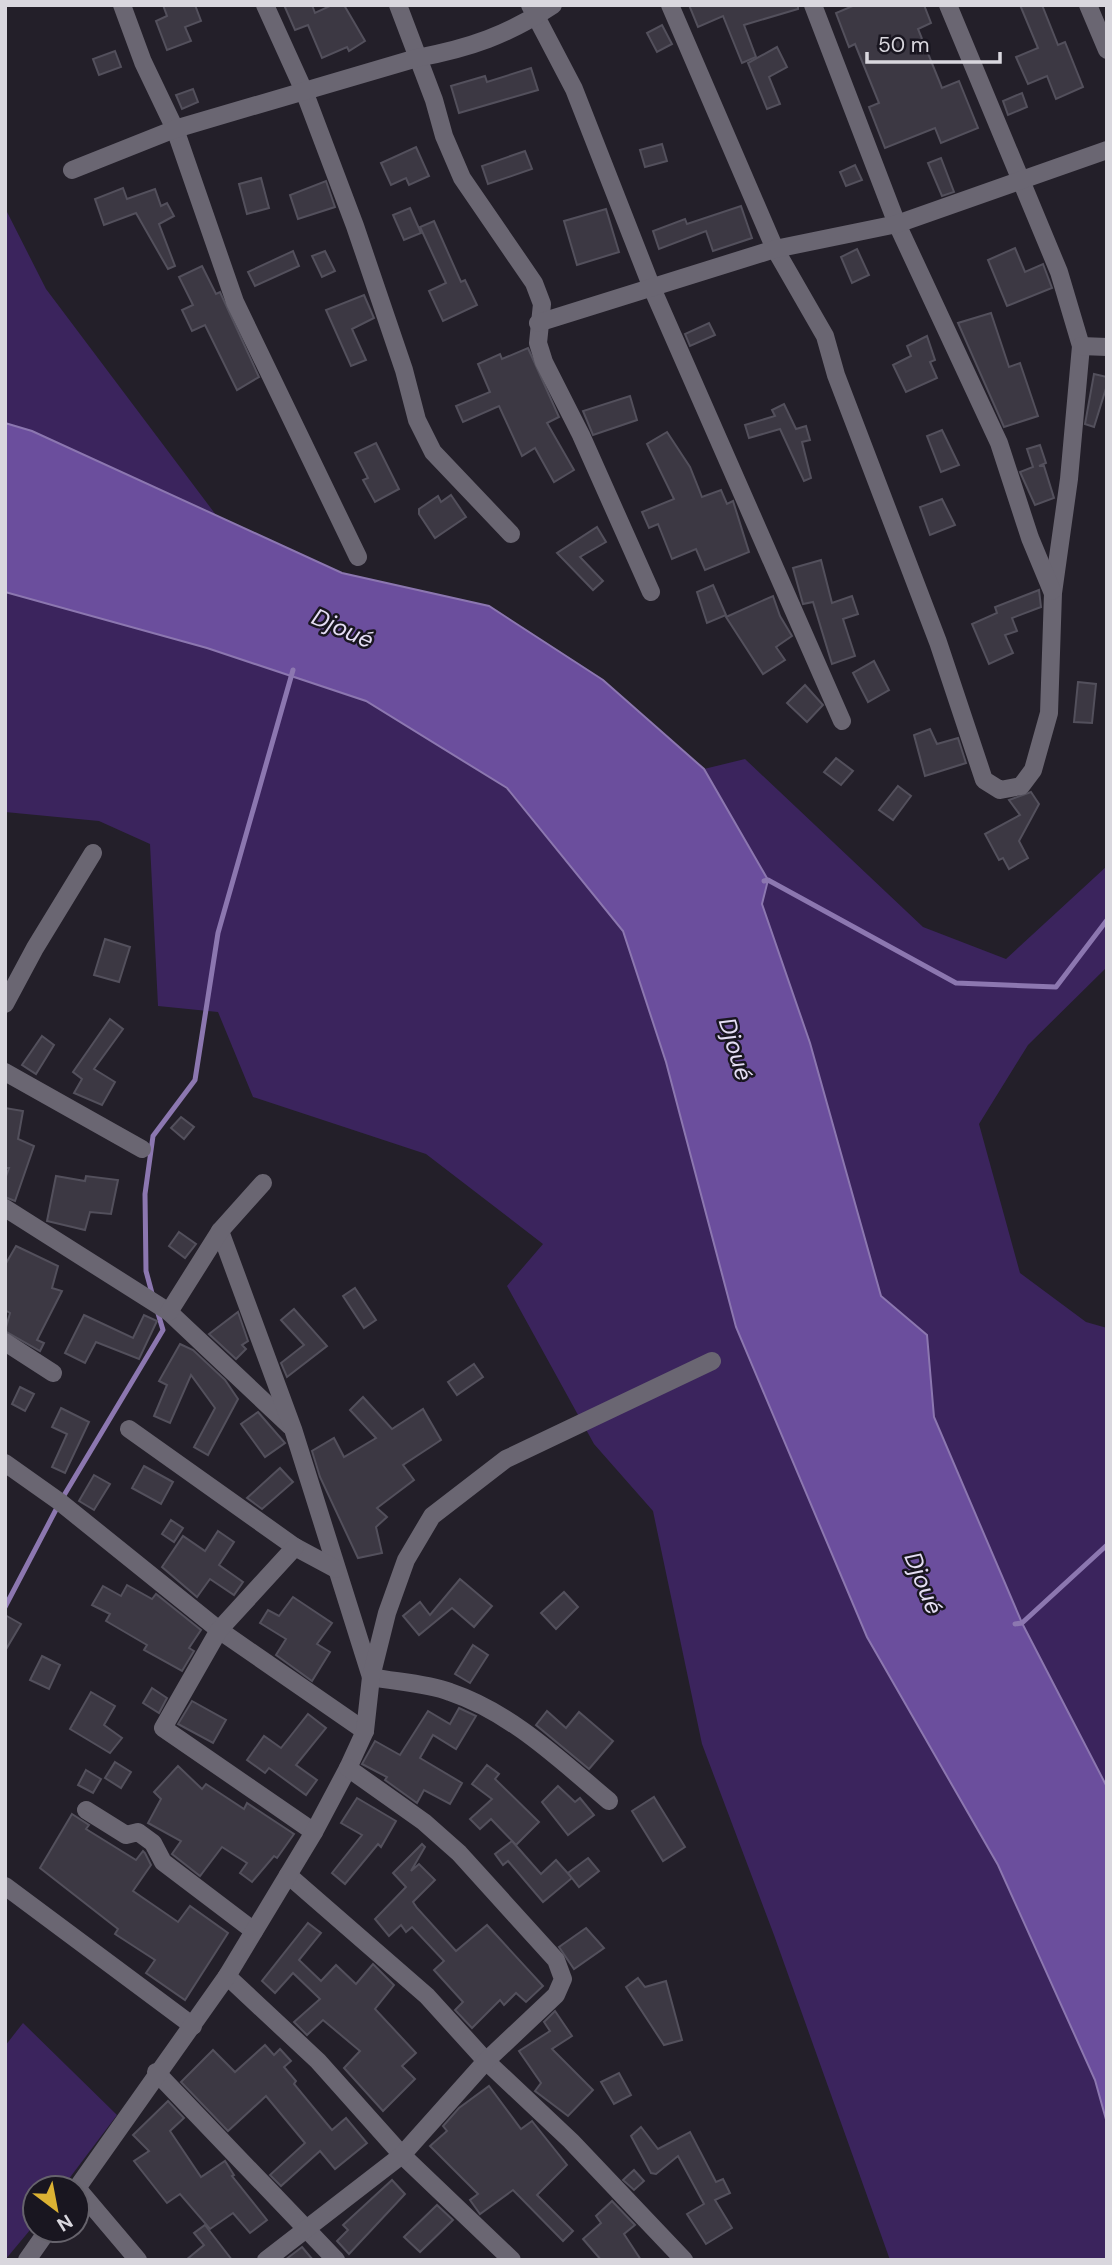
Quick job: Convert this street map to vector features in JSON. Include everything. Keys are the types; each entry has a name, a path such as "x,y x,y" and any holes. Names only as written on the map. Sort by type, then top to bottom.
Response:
{"street":[{"path":"121,5 143,62 175,129 234,302 358,557"},
{"path":"265,5 304,91 360,239 404,370 417,420 433,452 512,534"},
{"path":"398,5 435,100 444,136 462,178 534,283 542,304 538,343 544,362 581,435 651,592"},
{"path":"72,170 175,129 417,58 458,50 497,38 533,11 553,5"},
{"path":"670,5 775,248 824,336 938,642 984,780 1000,790 1021,786 1033,770 1049,713 1053,593 1069,479 1081,346 1059,272 948,5"},
{"path":"813,5 897,224 999,443 1030,538 1053,593"},
{"path":"1088,5 1107,50"},
{"path":"533,11 574,89 652,288 842,721"},
{"path":"538,323 775,248 897,224 1107,150"},
{"path":"1081,346 1107,347"},
{"path":"5,1004 35,948 93,853"},
{"path":"5,1072 142,1149"},
{"path":"169,1312 220,1231 263,1183"},
{"path":"5,1208 169,1312 293,1429"},
{"path":"220,1231 293,1429 371,1677"},
{"path":"5,1342 53,1373"},
{"path":"87,2174 156,2072 193,2026 227,1976 314,1832 348,1769 365,1731 371,1677 387,1613 406,1560 432,1516 506,1459 712,1361"},
{"path":"129,1429 295,1547 335,1569"},
{"path":"5,1463 60,1502 219,1630 365,1731"},
{"path":"295,1547 219,1630 163,1728 314,1832"},
{"path":"371,1677 450,1692 486,1708 521,1728 609,1801"},
{"path":"265,2260 402,2155 486,2061 556,1995 563,1979 556,1960 459,1853 424,1822 348,1769"},
{"path":"86,1810 125,1835 138,1832 153,1843 163,1862 254,1931"},
{"path":"288,1875 427,1997 486,2061 571,2141 684,2260"},
{"path":"5,1886 193,2026"},
{"path":"227,1976 318,2061 402,2155 512,2260"},
{"path":"156,2072 336,2260"},
{"path":"91,2205 138,2260"},
{"path":"27,2260 38,2244"}],"shaded area":[{"path":"5,208 46,289 219,519 32,431 5,423"},
{"path":"5,592 207,648 366,701 506,788 623,931 666,1062 736,1327 867,1637 998,1865 1095,2080 1107,2123 1107,2260 890,2260 774,1935 702,1744 653,1511 594,1444 507,1286 543,1244 426,1154 253,1097 218,1012 158,1006 150,844 99,821 5,812"},
{"path":"745,759 923,927 1006,959 1107,866 1107,967 1028,1045 979,1124 1020,1273 1086,1322 1107,1328 1107,1787 1022,1623 933,1417 927,1335 881,1296 810,1043 762,904 768,880 704,769"},
{"path":"23,2023 117,2115 73,2174 21,2174 21,2241 5,2260 5,2046"}],"water":[{"name":"Djoué","path":"5,423 32,431 342,573 489,606 603,680 704,769 768,880 762,904 810,1043 881,1296 927,1335 934,1417 1022,1623 1107,1787 1107,2123 1095,2080 998,1865 867,1637 736,1327 666,1062 623,931 507,788 366,701 207,648 5,592"}],"building":[{"path":"163,5 195,5 201,21 185,27 191,41 167,50 156,21 167,16"},
{"path":"284,5 312,5 315,13 332,5 344,5 365,41 349,51 347,47 322,58 308,25 295,30"},
{"path":"689,5 798,5 798,9 744,25 756,57 742,63 723,16 698,27"},
{"path":"855,5 924,5 931,23 918,29 942,88 959,81 978,128 941,143 935,128 885,148 869,107 879,103 855,44 849,47 836,13"},
{"path":"1020,5 1042,5 1058,45 1065,42 1083,87 1056,99 1047,76 1028,84 1016,57 1038,48"},
{"path":"662,25 672,44 657,52 647,33"},
{"path":"777,47 787,67 769,77 780,104 767,109 748,63"},
{"path":"115,51 121,67 99,75 93,59"},
{"path":"531,68 538,90 459,113 451,86 485,76 487,82"},
{"path":"193,89 198,102 182,109 176,95"},
{"path":"1022,93 1027,107 1008,115 1003,101"},
{"path":"662,144 667,161 645,167 640,150"},
{"path":"416,147 429,176 409,185 406,178 391,185 381,163"},
{"path":"525,151 532,169 488,184 482,166"},
{"path":"941,158 954,192 942,196 928,163"},
{"path":"855,165 862,180 846,186 840,172"},
{"path":"261,178 269,208 247,214 239,184"},
{"path":"326,181 335,207 298,219 290,195"},
{"path":"123,188 127,199 155,189 161,206 167,203 174,216 159,224 175,266 168,269 136,213 104,225 95,199"},
{"path":"741,206 752,238 713,251 706,231 659,249 653,231 685,219 687,224"},
{"path":"410,208 421,233 404,240 393,215"},
{"path":"606,209 619,252 577,265 564,221"},
{"path":"434,221 461,282 465,280 477,305 443,321 429,291 446,283 420,227"},
{"path":"1015,248 1025,272 1043,264 1052,288 1007,306 988,260"},
{"path":"857,249 869,275 852,283 841,257"},
{"path":"293,251 299,266 255,286 248,272"},
{"path":"325,251 335,271 322,277 312,256"},
{"path":"202,266 216,294 220,292 259,377 237,390 205,325 192,331 182,310 193,305 179,277"},
{"path":"364,295 374,318 352,329 366,360 351,366 326,310"},
{"path":"991,313 1009,367 1020,363 1038,416 1004,427 958,323"},
{"path":"709,323 715,335 690,346 685,334"},
{"path":"927,336 935,360 930,362 937,378 906,392 893,365 911,356 907,346"},
{"path":"528,348 559,417 547,423 574,470 554,482 535,448 522,456 499,406 463,422 456,406 490,392 478,364 500,354 502,359"},
{"path":"1094,374 1107,377 1107,385 1094,427 1085,424"},
{"path":"630,396 637,420 593,435 583,411"},
{"path":"784,404 796,429 806,426 810,440 802,442 811,478 804,481 780,429 749,438 745,425 775,416 772,410"},
{"path":"942,430 959,465 941,472 927,436"},
{"path":"667,432 690,467 702,497 721,490 727,504 733,501 749,552 705,570 696,549 672,559 658,524 649,528 642,512 674,499 647,444"},
{"path":"376,443 399,489 375,502 363,480 368,478 355,453"},
{"path":"1040,445 1046,463 1039,466 1044,466 1054,498 1035,505 1020,472 1033,467 1027,449"},
{"path":"451,495 466,517 435,538 419,514 419,509 438,496 441,502"},
{"path":"942,499 955,525 930,535 920,507"},
{"path":"597,527 606,542 580,557 603,581 593,590 557,553"},
{"path":"821,560 832,603 852,596 858,614 843,619 855,656 832,664 813,602 803,604 793,568"},
{"path":"713,585 726,615 707,623 697,592"},
{"path":"1039,590 1041,607 1012,618 1017,631 1005,635 1013,653 989,664 972,624 997,613 995,607"},
{"path":"773,596 780,616 792,636 776,647 785,660 763,674 726,617"},
{"path":"874,661 889,690 868,702 853,673"},
{"path":"1078,682 1096,684 1092,723 1074,722"},
{"path":"805,685 823,705 807,722 787,703"},
{"path":"930,729 937,744 958,738 966,763 925,776 914,735"},
{"path":"836,758 853,771 841,785 824,772"},
{"path":"898,786 911,796 893,820 879,810"},
{"path":"1031,792 1039,804 1019,841 1028,858 1009,869 1003,858 999,860 985,834 1020,815 1009,800"},
{"path":"105,939 130,947 119,982 94,975"},
{"path":"110,1019 123,1029 94,1069 115,1082 102,1105 74,1093 82,1079 73,1072"},
{"path":"42,1036 54,1045 36,1074 22,1065"},
{"path":"5,1108 23,1111 18,1139 34,1146 15,1201 5,1197 5,1179 9,1168 5,1168"},
{"path":"181,1117 194,1127 184,1139 171,1128"},
{"path":"56,1176 85,1181 86,1176 118,1180 111,1214 90,1212 85,1230 47,1221"},
{"path":"179,1232 196,1244 185,1258 169,1246"},
{"path":"16,1246 58,1266 52,1288 62,1291 37,1340 44,1343 40,1351 5,1331 10,1313 5,1310 5,1265"},
{"path":"355,1288 376,1320 364,1328 343,1296"},
{"path":"294,1309 327,1346 287,1377 281,1363 304,1345 281,1320"},
{"path":"238,1312 248,1341 242,1345 246,1349 236,1359 209,1334"},
{"path":"84,1315 133,1338 144,1315 157,1321 139,1359 96,1342 85,1363 65,1353"},
{"path":"180,1344 193,1350 225,1380 238,1399 208,1455 194,1447 215,1408 191,1375 170,1423 154,1416 167,1385 159,1381"},
{"path":"474,1364 483,1377 457,1395 448,1382"},
{"path":"20,1387 34,1394 25,1411 12,1404"},
{"path":"363,1397 392,1429 423,1409 441,1440 403,1465 414,1480 377,1508 387,1517 376,1527 382,1553 358,1558 320,1477 312,1451 334,1438 344,1457 376,1438 350,1410"},
{"path":"61,1408 89,1422 65,1473 52,1467 67,1434 52,1427"},
{"path":"258,1412 285,1443 265,1457 241,1424"},
{"path":"144,1466 173,1482 161,1504 132,1488"},
{"path":"280,1468 293,1482 262,1509 247,1498"},
{"path":"94,1475 110,1484 94,1510 79,1501"},
{"path":"171,1520 183,1528 174,1542 162,1534"},
{"path":"218,1531 234,1542 219,1565 243,1582 234,1595 210,1579 197,1597 162,1567 183,1536 205,1551"},
{"path":"460,1579 492,1606 474,1627 452,1608 419,1635 403,1616 420,1602 430,1615"},
{"path":"127,1585 152,1599 156,1594 201,1630 189,1648 194,1651 182,1671 144,1650 147,1645 106,1621 110,1614 92,1605 103,1586 121,1596"},
{"path":"564,1592 578,1607 556,1629 541,1613"},
{"path":"293,1597 332,1623 317,1644 330,1652 312,1681 276,1655 286,1639 260,1623 268,1610 279,1616"},
{"path":"5,1615 21,1624 5,1651"},
{"path":"473,1645 488,1655 470,1683 455,1674"},
{"path":"42,1656 60,1665 49,1689 30,1680"},
{"path":"152,1688 167,1698 159,1713 143,1703"},
{"path":"91,1692 115,1706 104,1725 122,1738 110,1753 70,1729"},
{"path":"192,1701 226,1720 213,1743 178,1724"},
{"path":"459,1708 476,1716 456,1749 433,1735 420,1758 462,1783 450,1804 424,1790 417,1803 385,1780 387,1777 362,1764 375,1741 400,1755 428,1711 450,1724"},
{"path":"547,1711 566,1728 579,1712 613,1741 589,1769 536,1725"},
{"path":"308,1714 326,1728 296,1765 317,1780 306,1795 269,1768 265,1773 247,1760 264,1736 281,1748"},
{"path":"115,1762 131,1772 121,1788 105,1778"},
{"path":"487,1765 499,1774 495,1779 539,1822 516,1845 491,1819 480,1829 470,1819 492,1799 472,1784"},
{"path":"178,1766 202,1789 206,1784 244,1809 247,1803 294,1834 277,1858 274,1856 252,1882 240,1873 247,1863 222,1847 200,1876 172,1854 181,1841 148,1823 161,1799 154,1792"},
{"path":"86,1770 101,1779 93,1793 78,1785"},
{"path":"558,1786 575,1802 580,1798 594,1815 568,1835 542,1802"},
{"path":"654,1797 685,1847 663,1861 632,1811"},
{"path":"357,1798 396,1821 381,1847 378,1844 345,1884 332,1873 362,1835 341,1823"},
{"path":"72,1814 89,1825 86,1829 136,1860 143,1851 145,1853 151,1865 133,1891 178,1922 190,1906 228,1933 185,2000 146,1973 155,1960 115,1934 118,1929 40,1868"},
{"path":"512,1841 541,1874 556,1860 572,1878 543,1902 508,1861 503,1865 495,1854"},
{"path":"422,1844 425,1847 411,1871 419,1864 435,1880 413,1902 417,1908 456,1951 487,1925 543,1986 526,2002 516,1993 504,2005 500,2000 472,2028 455,2010 463,2002 434,1970 444,1961 412,1927 406,1932 401,1925 389,1936 375,1919 406,1887 393,1873"},
{"path":"588,1858 599,1871 579,1887 568,1873"},
{"path":"308,1923 321,1933 299,1960 321,1981 336,1965 356,1984 373,1964 394,1985 375,2009 416,2053 402,2066 415,2079 383,2111 344,2068 360,2051 323,2020 307,2035 294,2022 320,1999 293,1973 275,1993 262,1981"},
{"path":"586,1928 604,1948 574,1969 559,1947"},
{"path":"638,1978 645,1987 666,1981 682,2040 664,2045 626,1987"},
{"path":"555,2011 572,2036 552,2049 593,2090 568,2116 535,2091 541,2083 519,2051 550,2031 544,2022"},
{"path":"265,2045 274,2055 280,2049 291,2061 284,2067 296,2081 294,2084 332,2130 346,2118 367,2143 335,2169 320,2151 281,2186 270,2175 305,2143 266,2096 228,2131 181,2082 213,2050 235,2072"},
{"path":"619,2073 631,2095 614,2104 601,2082"},
{"path":"489,2086 521,2129 532,2121 567,2165 537,2195 573,2231 563,2241 513,2190 480,2214 470,2200 478,2194 430,2146 447,2131 443,2126 459,2108"},
{"path":"168,2101 184,2118 170,2131 201,2177 225,2161 234,2175 232,2176 267,2220 250,2233 233,2213 210,2229 180,2194 167,2203 134,2161 149,2151 133,2135"},
{"path":"641,2127 658,2149 690,2132 716,2182 723,2179 730,2193 715,2200 732,2228 706,2244 687,2214 704,2204 678,2156 656,2174 651,2173 631,2136"},
{"path":"634,2170 644,2181 634,2190 623,2180"},
{"path":"392,2180 405,2194 349,2254 337,2241 348,2230 343,2225"},
{"path":"612,2201 635,2225 624,2234 641,2260 601,2260 583,2239 601,2223 596,2216"},
{"path":"437,2205 453,2220 420,2252 404,2237"},
{"path":"205,2225 232,2260 186,2260 204,2245 194,2233"},
{"path":"302,2247 313,2260 285,2260"}],"waterway":[{"path":"153,1297 146,1271 145,1194 153,1136 195,1080 218,933 293,670"},
{"path":"764,881 768,880 956,983 1056,987 1107,920"},
{"path":"5,1607 60,1502 163,1330 157,1310"},
{"path":"1015,1624 1022,1623 1107,1545"}]}
